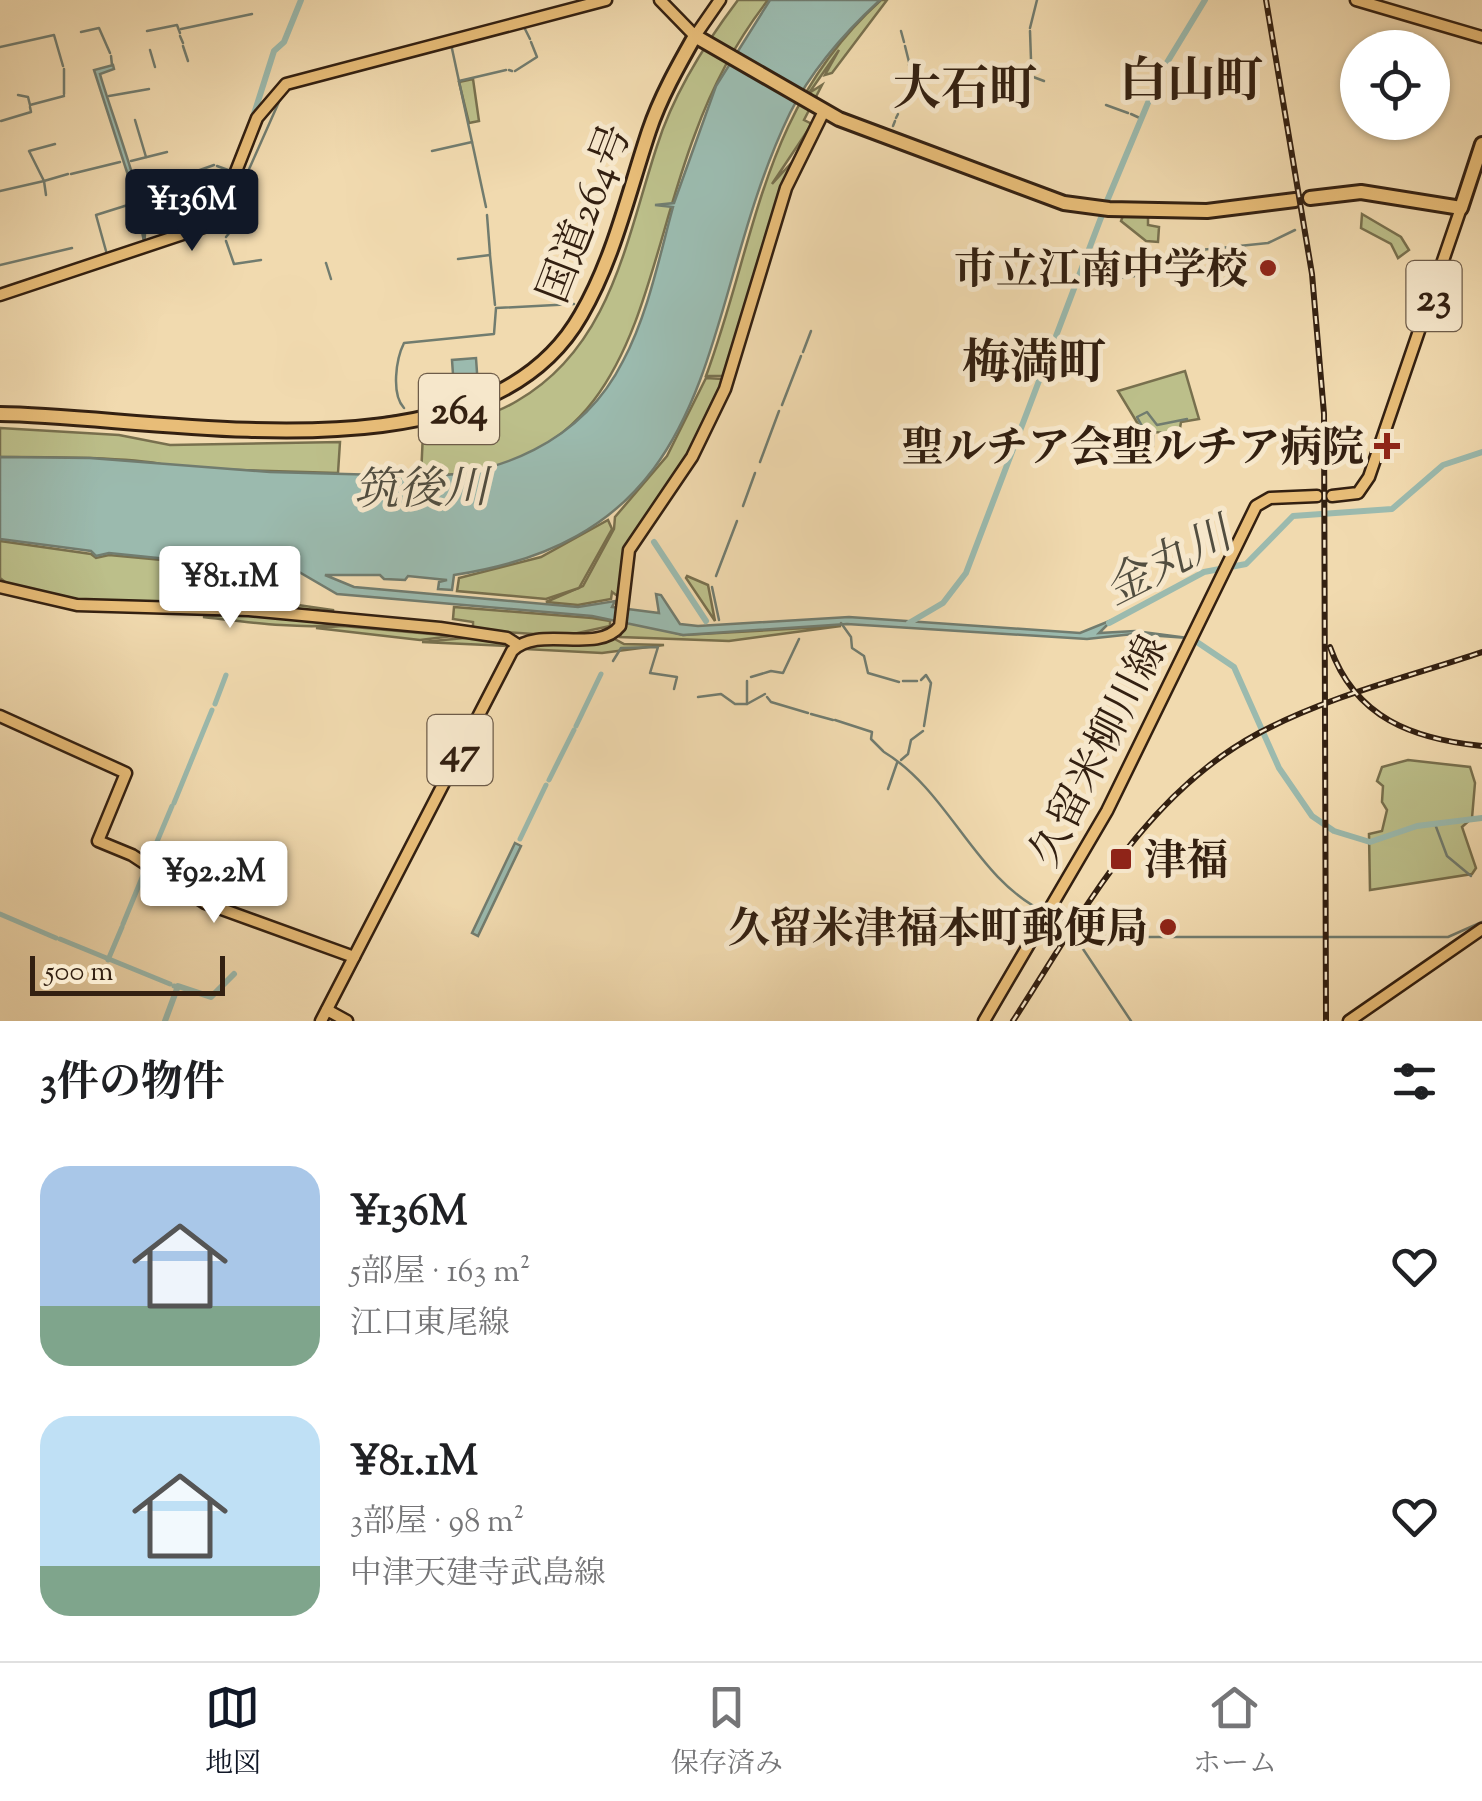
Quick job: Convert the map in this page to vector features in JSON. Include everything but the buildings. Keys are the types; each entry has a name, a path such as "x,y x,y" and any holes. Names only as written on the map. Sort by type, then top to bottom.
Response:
{"highway":[{"path":"700,39 849,124 1079,206 1207,211 1294,199"},
{"name":"国道264号","path":"0,414 210,428 325,430 443,413 476,405 514,387 562,344 598,284 652,123 700,39"},
{"path":"1459,207 1482,126"},
{"path":"1459,207 1482,144"},
{"path":"1310,196 1361,190 1459,207"}],"main road":[{"path":"0,295 210,225 220,212 257,118 286,84 606,0"},
{"path":"660,0 700,39 720,0"},
{"path":"1356,0 1482,35"},
{"path":"1370,0 1482,35"},
{"path":"0,587 77,604 264,611 440,628 508,638 518,646 605,636 622,621 629,550 692,458 725,389 786,188 821,109"},
{"name":"23","path":"1332,496 1358,492 1369,476 1429,311 1459,207"},
{"name":"久留米柳川線","path":"984,1021 1108,811 1234,550 1262,501 1317,496"},
{"name":"47","path":"324,1016 499,674 518,646"},
{"path":"0,716 126,773 98,841 132,855 205,903 354,956"},
{"path":"1350,1021 1482,929"},
{"path":"324,1016 347,1021"}],"green space":[{"path":"738,0 768,0 709,99 640,309 618,362 588,408 547,443 493,467 421,476 423,433 506,407 549,378 574,352 611,288 672,107 703,51"},
{"path":"881,0 887,0 832,73 825,75 839,50 809,93 822,85 804,120 812,124 772,184 794,160 733,359 723,376 706,376 768,175 787,129 811,84 841,41"},
{"path":"473,79 479,121 469,123 459,82"},
{"path":"1124,213 1148,214 1148,225 1159,227 1158,242 1146,241 1121,221"},
{"path":"1362,214 1401,237 1409,250 1398,258 1391,244 1361,228"},
{"path":"730,368 697,444 622,561 619,597 612,592 611,599 578,605 546,602 583,586 614,529 615,517 667,456 706,378 722,379"},
{"path":"1185,371 1199,419 1181,422 1179,434 1154,432 1153,445 1147,443 1144,450 1136,447 1141,429 1118,391"},
{"path":"0,428 119,435 170,445 340,442 338,473 172,468 118,459 0,457"},
{"path":"608,520 612,529 579,588 546,599 457,591 459,578 541,557"},
{"path":"0,541 91,554 96,558 109,555 237,567 241,573 254,568 276,571 275,594 284,603 333,610 333,617 277,609 248,597 265,607 74,603 1,583 9,585 0,578"},
{"path":"686,578 708,585 715,621"},
{"path":"454,607 592,618 610,621 610,626 564,636 473,630 473,622 453,619"},
{"path":"242,613 340,625 289,626 203,617"},
{"path":"632,621 683,635 841,626 729,641 620,637 624,623"},
{"path":"343,626 453,636 420,640 316,628"},
{"path":"475,637 511,643 510,650 508,646 422,642"},
{"path":"611,637 624,644 664,645 602,653 524,649 531,644"},
{"path":"1408,760 1470,767 1475,783 1472,818 1462,827 1476,868 1472,874 1370,890 1369,834 1382,831 1387,810 1382,802 1383,786 1377,781 1382,767"}],"water":[{"name":"筑後川","path":"770,0 880,0 830,52 790,113 759,188 691,402 658,463 611,513 545,551 454,575 452,590 438,589 439,582 447,580 325,575 354,587 578,607 615,601 612,607 659,613 656,594 661,595 680,624 698,626 849,617 1080,633 1112,620 1099,633 1135,631 1188,638 1133,634 1087,639 847,624 683,635 592,616 337,594 299,572 254,567 241,571 236,566 109,553 96,556 91,551 0,539 0,457 90,458 270,472 382,475 409,471 412,476 444,475 506,462 561,433 606,389 632,343 673,207 655,205 674,203 716,86"},
{"path":"113,65 114,69 100,74 136,187 144,242 136,200 94,70"},
{"path":"476,358 478,387 454,389 452,360"},
{"path":"515,843 521,846 478,936 472,933"}],"waterway":[{"path":"253,117 274,51 284,42 301,0"},
{"path":"1030,28 1037,0"},
{"path":"1107,201 1160,74 1205,0"},
{"path":"181,29 252,14"},
{"path":"147,31 177,25 180,33"},
{"path":"524,27 530,39"},
{"path":"81,32 99,28 110,53"},
{"path":"901,31 904,42"},
{"path":"1030,31 1031,60"},
{"path":"0,47 54,35 63,66"},
{"path":"180,36 183,43"},
{"path":"515,71 537,57 531,42"},
{"path":"451,44 486,207"},
{"path":"183,46 188,61"},
{"path":"905,46 909,62"},
{"path":"150,50 155,67"},
{"path":"111,56 112,65"},
{"path":"1032,64 1028,75 1044,81"},
{"path":"909,65 911,72"},
{"path":"64,69 64,94"},
{"path":"459,81 506,70"},
{"path":"908,89 911,82"},
{"path":"109,96 149,89"},
{"path":"18,95 28,97 30,105 64,96"},
{"path":"226,221 282,95"},
{"path":"1106,105 1128,113"},
{"path":"1,121 31,112 30,107"},
{"path":"896,118 898,114"},
{"path":"1131,114 1142,119"},
{"path":"135,120 146,157"},
{"path":"893,126 895,121"},
{"path":"432,151 472,142"},
{"path":"0,191 44,181 29,151 55,144"},
{"path":"131,161 167,152"},
{"path":"71,174 120,162"},
{"path":"197,171 214,165"},
{"path":"217,166 228,170"},
{"path":"46,195 44,181 68,174"},
{"path":"106,251 96,215 131,204"},
{"path":"487,215 490,254"},
{"path":"909,623 943,603 966,573 1102,215"},
{"path":"225,226 230,232 226,237"},
{"path":"1079,283 1174,270 1187,266 1191,255 1200,250 1268,243 1295,230"},
{"path":"226,241 234,264 261,260"},
{"path":"0,265 72,248"},
{"path":"458,259 490,255 495,305"},
{"path":"326,263 331,279"},
{"path":"404,408 397,394 396,376 404,343 494,334 496,308 574,304"},
{"path":"803,352 811,331"},
{"path":"782,405 801,356"},
{"path":"760,462 779,411"},
{"path":"1142,426 1137,417 1147,412 1157,425 1187,419"},
{"path":"372,419 408,414"},
{"name":"金丸川","path":"1109,623 1204,572 1246,564 1293,516 1392,509 1443,465 1482,452"},
{"path":"743,506 755,473"},
{"path":"716,576 737,521"},
{"path":"654,542 706,621"},
{"path":"712,587 719,620"},
{"path":"841,623 851,637 852,648 864,656 868,673 899,682"},
{"path":"1191,638 1234,667 1279,768 1312,816 1334,831 1370,842 1417,826 1482,818"},
{"path":"751,677 771,671 783,673 799,639"},
{"path":"613,661 621,648 658,647 650,673 677,677 674,689"},
{"path":"576,726 601,674"},
{"path":"215,704 226,675"},
{"path":"921,680 926,675 931,683 924,726"},
{"path":"698,697 721,694 735,704 747,704 747,681"},
{"path":"903,681 917,681"},
{"path":"747,704 765,694"},
{"path":"767,697 771,702 808,713"},
{"path":"174,803 212,710"},
{"path":"811,714 833,720"},
{"path":"835,720 872,732 871,739 883,751"},
{"path":"549,780 574,730"},
{"path":"901,760 908,754 911,740 923,731"},
{"path":"884,752 927,789 1000,879 1045,912"},
{"path":"888,789 897,763"},
{"path":"520,839 546,785"},
{"path":"148,863 172,806"},
{"path":"1435,824 1447,856 1471,876"},
{"path":"123,924 146,868"},
{"path":"0,914 56,938"},
{"path":"1053,915 1063,919 1131,1021"},
{"path":"1074,937 1448,937 1482,922"},
{"path":"108,960 122,927"},
{"path":"60,939 170,984"},
{"path":"165,1021 178,986 211,997 234,974"},
{"path":"174,986 178,987"}],"railway":[{"path":"1266,0 1312,274 1324,414 1326,1021"},
{"path":"1330,647 1341,671 1371,708 1433,738 1482,746"},
{"path":"1013,1021 1118,860 1181,789 1218,759 1259,733 1313,708 1482,652"}],"place":[{"name":"市立江南中学校","path":"1268,268"},
{"name":"聖ルチア会聖ルチア病院","path":"1387,446"},
{"name":"津福","path":"1121,859"},
{"name":"久留米津福本町郵便局","path":"1168,927"}],"district":[{"name":"白山町","path":"1191,79"},
{"name":"大石町","path":"965,87"},
{"name":"梅満町","path":"1034,361"}]}
